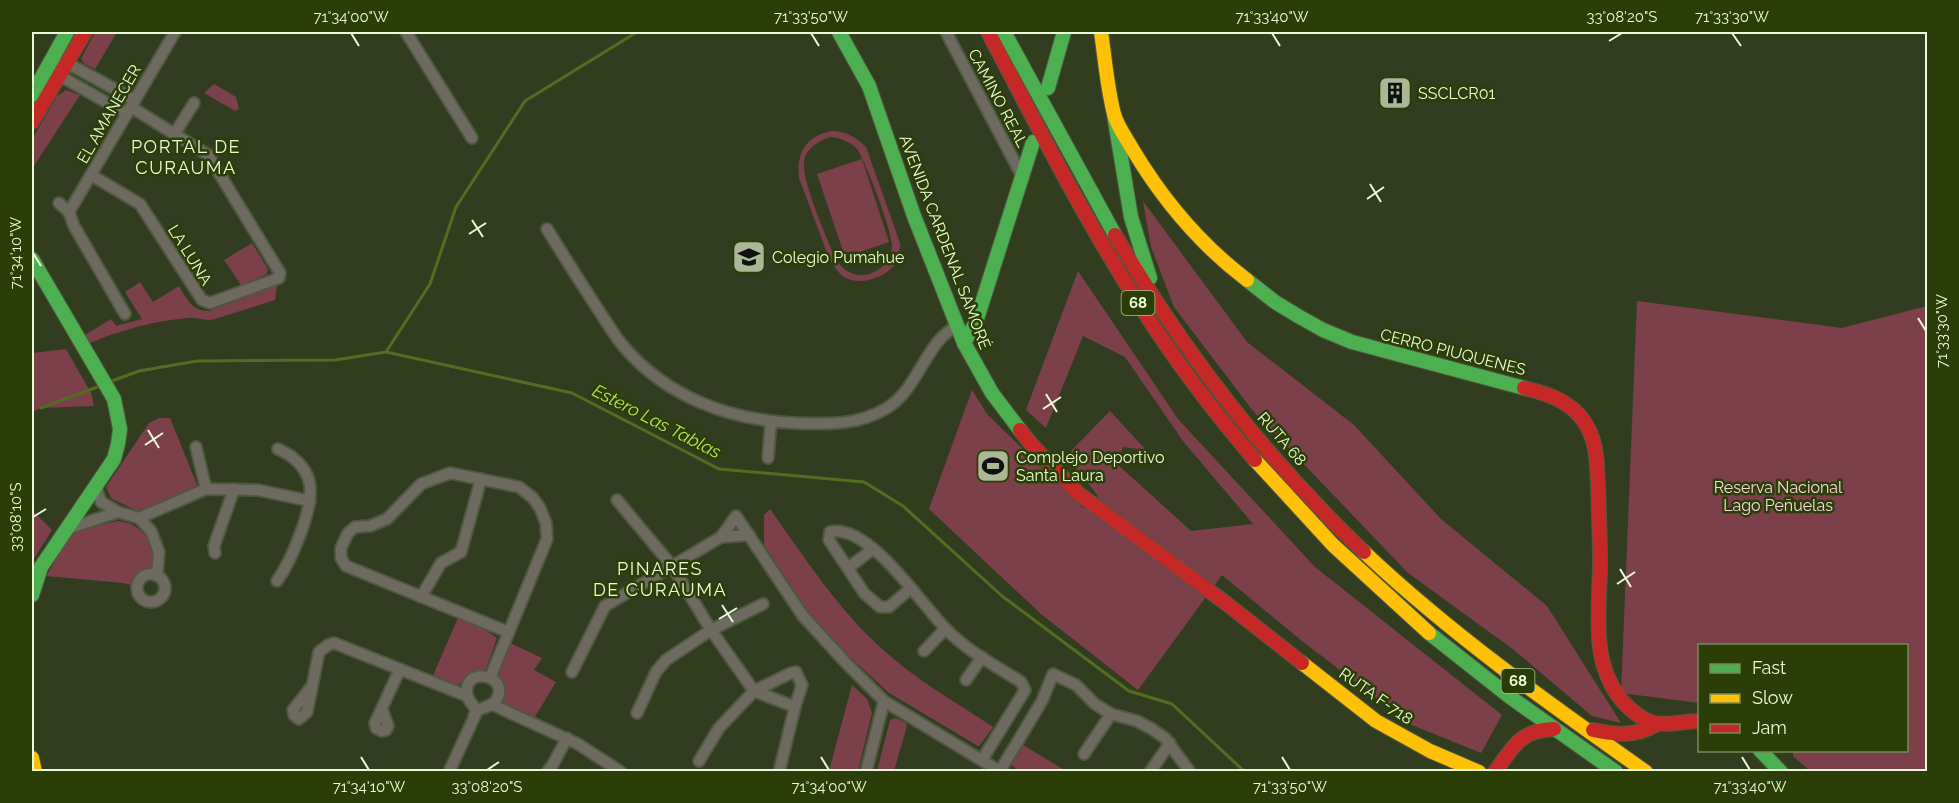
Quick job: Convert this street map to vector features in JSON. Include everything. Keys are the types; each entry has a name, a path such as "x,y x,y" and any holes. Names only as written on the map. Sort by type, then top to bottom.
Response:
{"main road":[{"path":"32,122 67,32"},
{"path":"34,86 67,63 85,32"},
{"name":"AVENIDA CARDENAL SAMORÉ","path":"840,32 869,86 914,216 964,343 1002,409 1031,444 1079,494 1263,633"},
{"name":"RUTA 68","path":"988,32 1110,259 1166,345 1214,410 1286,494 1367,576 1449,649 1554,729 1616,771"},
{"name":"RUTA 68","path":"1004,32 1101,212 1169,321 1206,373 1259,439 1363,550 1455,632 1509,675 1646,771"},
{"path":"1048,88 1064,32"},
{"name":"CERRO PIUQUENES","path":"1101,32 1114,115 1138,160 1177,214 1231,268 1275,302 1323,330 1364,346 1548,394 1570,405 1583,420 1593,438 1597,465 1600,660 1611,686 1623,702 1639,715 1657,724"},
{"path":"1114,115 1131,218 1143,261 1169,321"},
{"path":"964,343 976,322 1033,142"},
{"path":"32,259 114,399 120,423 119,444 114,459 86,503 82,518 67,530 41,567 32,595"},
{"name":"RUTA F-718","path":"1263,633 1376,720 1430,751 1479,771"},
{"path":"1495,771 1520,727 1511,696"},
{"path":"1582,728 1622,736 1637,734 1657,724 1681,720 1698,721"},
{"path":"1520,727 1537,730 1554,729"},
{"path":"1762,752 1778,771"},
{"path":"32,758 35,771"}],"street":[{"name":"EL AMANECER","path":"69,212 175,32"},
{"path":"406,32 472,138"},
{"name":"CAMINO REAL","path":"946,32 1023,178"},
{"path":"67,63 104,83 131,107 175,133 194,103"},
{"path":"53,72 96,97 131,107"},
{"path":"96,97 104,83"},
{"name":"LA LUNA","path":"91,175 144,208 202,300 210,303 279,278 280,273 208,155 175,133"},
{"path":"59,203 69,212 74,226 125,314"},
{"path":"547,229 623,346 644,368 668,387 715,409 771,422 828,424 847,423 870,417 890,406 903,394 942,337 957,325"},
{"path":"768,458 771,422"},
{"path":"196,447 206,489"},
{"path":"277,581 285,570 298,541 310,501 309,482 300,464 288,453 278,449"},
{"path":"490,678 547,539 546,523 533,498 519,487 450,473 421,484 387,519 370,526 355,527 348,533 341,548 341,558 346,566 508,632"},
{"path":"421,597 441,563 461,552 481,479"},
{"path":"96,488 101,502"},
{"path":"139,518 206,489 258,490 310,501"},
{"path":"215,553 214,546 234,489"},
{"path":"618,500 672,566 711,630 754,692 795,707"},
{"path":"86,503 101,502 118,512 139,518 151,531 157,544 160,559 157,576"},
{"path":"82,518 118,512"},
{"path":"572,672 605,606 721,537 735,516 803,616 884,701 1001,771 1053,674 1076,685 1095,704 1111,714 1137,721 1152,729 1170,743 1190,771"},
{"path":"911,588 889,607 880,607 864,593 849,567 829,540 830,532 838,530 855,535 873,549 911,588 945,629 982,657 1021,682 1025,690 982,760"},
{"path":"721,537 748,535"},
{"path":"849,567 873,549"},
{"path":"637,713 660,666 666,660 711,630 763,604"},
{"path":"924,651 945,629"},
{"path":"311,687 319,652 334,643 467,696"},
{"path":"966,681 982,657"},
{"path":"382,709 400,669"},
{"path":"699,761 719,728 754,692 796,672 802,685 779,771"},
{"path":"474,716 475,708 466,691 470,681 480,676 490,678 497,685 499,690 493,705"},
{"path":"866,771 884,701"},
{"path":"449,771 478,709 493,705 567,738 621,771"},
{"path":"1084,754 1111,714"},
{"path":"550,770 567,738"},
{"path":"1150,771 1170,743"}],"green space":[{"path":"95,32 117,32 95,69 81,59"},
{"path":"214,84 236,97 239,109 235,111 204,93"},
{"path":"66,90 80,95 32,169 32,139 57,96"},
{"path":"833,131 847,134 866,147 900,243 896,262 887,272 873,279 850,280 836,269 829,258 799,178 799,160 805,146 816,136","holes":["831,137 849,142 858,150 878,197 891,237 891,253 888,259 878,270 864,275 856,275 847,271 834,256 805,177 804,166 807,153 819,142"]},
{"path":"862,159 889,242 845,257 817,174"},
{"path":"1143,201 1247,342 1354,425 1441,519 1547,606 1621,723 1592,716 1514,650 1408,573 1253,411 1174,307 1151,247"},
{"path":"252,243 268,269 267,274 241,285 224,260"},
{"path":"1078,271 1178,419 1315,567 1502,715 1481,753 1412,725 1302,641 1222,575 1138,690 1041,614 929,509 972,390 987,414 1083,508 1098,496 1066,456 1110,411 1146,450 1123,447 1116,463 1191,531 1253,524 1183,441 1125,357 1083,336 1046,428 1026,410"},
{"path":"140,282 153,302 179,286 194,307 209,311 277,285 275,300 215,319 187,318 163,321 125,330 90,343 85,335 111,319 116,326 142,319 125,292"},
{"name":"Reserva Nacional Lago Peñuelas","path":"1637,301 1842,328 1927,306 1927,771 1810,771 1793,756 1793,752 1908,752 1908,644 1698,644 1698,703 1621,693"},
{"path":"66,349 91,393 94,406 41,408 32,412 32,353"},
{"path":"159,418 170,418 197,485 140,512 112,499 106,487 149,423"},
{"path":"770,509 827,589 877,644 918,678 993,727 980,745 978,746 889,693 851,658 809,613 764,545 764,515"},
{"path":"32,510 52,530 32,562"},
{"path":"117,521 125,522 141,531 149,541 153,552 150,570 136,577 131,585 46,576 71,533"},
{"path":"458,618 497,638 486,669 470,674 456,688 432,678"},
{"path":"510,643 542,658 534,670 556,682 533,720 501,706 505,692 498,676 501,660"},
{"path":"852,685 867,699 872,713 858,771 829,771"},
{"path":"896,718 906,723 907,726 894,771 877,771 890,720"},
{"path":"1023,745 1066,771 1019,771 1011,765"}],"waterway":[{"path":"386,352 430,284 456,207 525,101 637,32"},
{"name":"Estero Las Tablas","path":"109,382 139,371 197,361 335,360 386,352 572,393 719,469 864,482 903,506 1002,596 1129,691 1172,704 1245,772"},
{"name":"Estero Las Tablas","path":"41,408 100,386"}],"traffic: fast":[{"path":"32,95 67,32"},
{"path":"839,32 869,86 914,216 964,343 992,393 1020,430"},
{"path":"1004,32 1115,235"},
{"path":"1048,88 1064,32"},
{"path":"1114,115 1131,217 1150,278"},
{"path":"964,343 976,322 1033,142"},
{"path":"32,259 114,399 120,429 114,459 41,567 32,595"},
{"path":"1247,280 1275,302 1298,316 1352,342 1524,388"},
{"path":"1429,633 1510,697 1616,772"},
{"path":"1762,752 1778,769 1776,772"},
{"path":"1778,769 1781,772"}],"traffic: slow":[{"path":"1101,32 1115,119 1122,132 1145,169 1184,221 1214,252 1247,280"},
{"path":"1255,460 1333,545 1429,633"},
{"path":"1364,552 1466,639 1537,694 1646,772"},
{"path":"1302,663 1376,721 1430,751 1479,772"},
{"path":"32,758 35,772"}],"traffic: jam":[{"path":"32,122 85,32"},
{"path":"988,32 1120,274 1181,366 1255,460"},
{"path":"1115,235 1169,320 1228,402 1293,480 1364,552"},
{"path":"1524,388 1568,405 1586,424 1593,440 1597,467 1599,524 1599,636 1605,671 1613,688 1627,706 1650,722 1665,724 1698,721"},
{"path":"1020,430 1079,494 1302,663"},
{"path":"1593,730 1626,734 1657,724"},
{"path":"1495,772 1525,736 1542,730 1554,729"}],"place":[{"name":"SSCLCR01","path":"1395,93"},
{"name":"Colegio Pumahue","path":"749,257"},
{"name":"Complejo Deportivo Santa Laura","path":"993,466"}],"district":[{"name":"PORTAL DE CURAUMA","path":"186,156"},
{"name":"PINARES DE CURAUMA","path":"660,578"}]}
